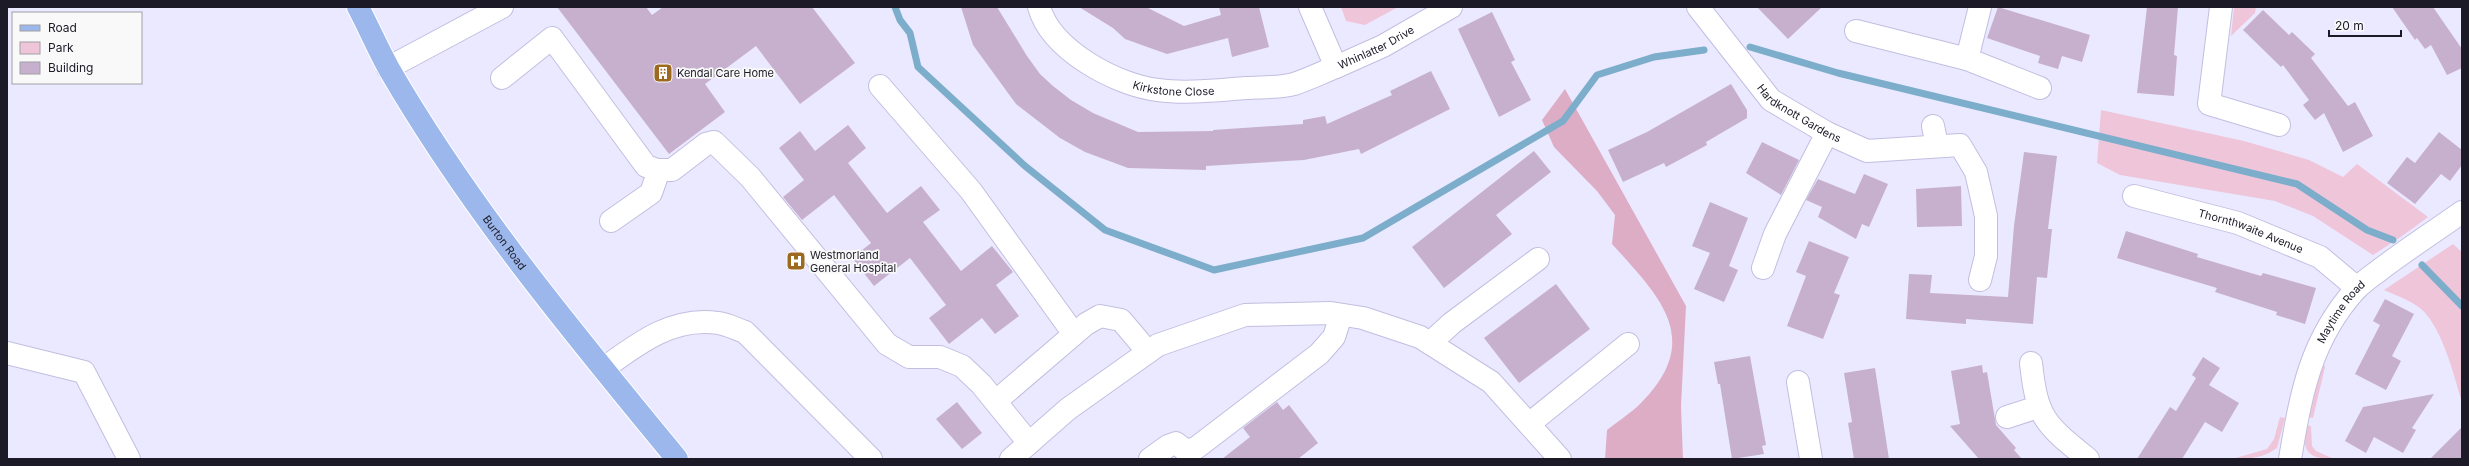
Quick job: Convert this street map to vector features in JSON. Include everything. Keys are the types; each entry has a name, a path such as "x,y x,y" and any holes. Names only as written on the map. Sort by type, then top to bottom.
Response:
{"main road":[{"name":"Burton Road","path":"358,7 388,68 422,124 472,195 561,316 677,459"}],"street":[{"path":"388,68 502,7"},
{"name":"Kirkstone Close","path":"1039,7 1042,18 1060,41 1086,62 1121,80 1158,90 1214,90 1293,84 1336,67"},
{"name":"Whinlatter Drive","path":"1310,7 1336,67 1383,46 1451,7"},
{"name":"Hardknott Gardens","path":"1698,7 1770,100 1826,134 1867,151 1918,149 1935,136 1960,145 1976,172 1986,216 1986,256 1980,280"},
{"path":"1967,59 1980,7"},
{"path":"2222,7 2210,104 2278,125"},
{"path":"1856,31 1967,59 2040,88"},
{"path":"502,78 552,38 646,166 659,170 672,170 706,144 714,142 750,177 887,344 908,357 940,357 962,366 996,401 1029,444"},
{"path":"880,86 971,191 1074,334"},
{"path":"1763,268 1775,234 1826,134"},
{"path":"611,221 651,192 659,170"},
{"name":"Thornthwaite Avenue","path":"2134,196 2238,223 2320,257 2357,288"},
{"name":"Maytime Road","path":"2290,459 2308,368 2322,335 2357,288 2390,262 2462,212"},
{"path":"1430,343 1452,323 1538,259"},
{"path":"1011,459 1068,409 1158,345 1245,315 1341,315 1378,323 1420,337 1491,382 1560,459"},
{"path":"1150,459 1168,446 1176,443 1186,451 1196,448 1319,354 1334,336 1341,315"},
{"path":"996,401 1074,334 1100,316 1121,320 1148,352"},
{"path":"603,369 640,343 666,329 690,322 719,323 745,332 871,459"},
{"path":"1529,424 1628,344"},
{"path":"7,353 84,372 129,459"},
{"path":"2030,363 2038,407 2058,434 2088,459"},
{"path":"1798,382 1811,459"},
{"path":"2007,417 2038,407"}],"green space":[{"path":"1341,7 1398,7 1365,25 1346,21"},
{"path":"2234,7 2256,7 2255,13 2231,36"},
{"path":"2101,110 2244,141 2309,160 2343,177 2357,164 2428,217 2398,239 2395,238 2390,244 2373,255 2313,216 2275,201 2120,175 2097,163"},
{"path":"2453,244 2462,252 2462,402 2446,350 2433,324 2425,313 2417,306 2384,290"},
{"path":"2322,359 2325,367 2313,418 2308,417"},
{"path":"2280,417 2285,418 2277,448 2261,456 2232,459 2267,449 2274,439"},
{"path":"2306,425 2311,426 2312,446 2316,451 2334,459 2317,457 2308,451 2305,441"}],"shaded area":[{"path":"1565,89 1686,306 1681,406 1683,459 1605,459 1607,430 1641,403 1660,380 1670,359 1672,339 1668,319 1659,301 1646,282 1612,244 1615,215 1597,191 1554,147 1542,120"}],"building":[{"name":"Kendal Care Home","path":"557,7 646,7 652,15 663,7 812,7 855,63 800,104 756,46 705,84 725,112 669,154"},
{"path":"961,7 997,7 1027,56 1040,74 1053,86 1071,100 1093,113 1138,132 1213,131 1303,124 1303,120 1325,116 1327,124 1392,95 1390,91 1431,71 1450,109 1361,154 1359,149 1304,160 1206,166 1206,170 1128,168 1085,152 1060,138 1016,104 973,45"},
{"path":"1079,7 1146,7 1184,26 1221,15 1219,7 1259,7 1269,47 1232,57 1228,38 1167,54 1125,39 1113,28"},
{"path":"1757,7 1822,7 1788,39"},
{"path":"1998,7 2090,35 2082,62 2062,56 2058,69 2038,63 2040,56 1987,38"},
{"path":"2147,7 2178,7 2174,55 2177,56 2174,96 2137,93"},
{"path":"2392,7 2433,7 2462,49 2462,68 2447,75 2431,45 2425,49 2417,38 2415,40"},
{"path":"2263,10 2289,35 2292,32 2315,54 2311,58 2348,106 2355,102 2373,136 2343,152 2324,113 2315,120 2303,105 2309,100 2283,65 2281,67 2243,30"},
{"path":"1492,12 1515,60 1511,62 1531,100 1499,117 1458,29"},
{"path":"1731,84 1747,110 1747,118 1706,142 1707,145 1666,167 1664,163 1623,182 1608,150 1647,132"},
{"path":"848,125 866,148 848,163 887,213 921,186 940,210 923,222 961,271 992,246 1013,272 996,285 1019,316 995,334 982,318 949,344 929,318 946,305 910,258 874,286 852,258 871,243 834,195 802,220 783,197 804,180 779,148 800,131 815,151"},
{"path":"2439,132 2462,150 2462,165 2450,181 2441,174 2415,204 2387,183 2407,157 2415,163"},
{"path":"1762,142 1799,160 1781,195 1746,173"},
{"path":"1534,151 1551,172 1496,215 1512,234 1444,288 1412,247"},
{"path":"2024,152 2057,156 2048,229 2052,229 2047,278 2037,277 2033,324 1966,319 1966,324 1906,319 1909,274 1932,275 1930,293 2008,297 2014,226"},
{"path":"1864,174 1888,184 1869,227 1862,224 1856,239 1818,217 1822,207 1806,200 1818,179 1855,194"},
{"path":"1961,186 1962,226 1917,227 1916,189"},
{"path":"1710,202 1748,218 1729,266 1738,270 1724,302 1694,289 1710,253 1692,246"},
{"path":"2126,231 2198,254 2197,257 2261,276 2263,273 2316,288 2305,324 2276,315 2277,312 2215,292 2217,288 2117,258"},
{"path":"1809,241 1849,257 1834,293 1840,295 1823,339 1787,326 1806,276 1796,272"},
{"path":"1556,284 1590,329 1519,383 1484,338"},
{"path":"2385,299 2414,314 2392,356 2401,361 2386,390 2355,374 2380,325 2373,321"},
{"path":"1750,356 1766,445 1762,446 1764,454 1732,459 1720,384 1718,384 1714,362"},
{"path":"2203,357 2220,368 2209,385 2239,403 2222,432 2205,422 2182,459 2137,459 2170,407 2176,411 2196,378 2192,375"},
{"path":"1982,365 1983,373 1987,372 1996,425 2016,448 2014,450 2022,459 1979,459 1950,426 1960,424 1951,371"},
{"path":"1875,368 1889,459 1854,459 1848,423 1852,422 1844,373"},
{"path":"2434,394 2412,428 2416,430 2403,453 2374,437 2366,453 2345,441 2363,407"},
{"path":"957,402 982,433 962,449 936,419"},
{"path":"1277,402 1283,410 1289,405 1318,443 1298,459 1222,459 1250,437 1243,428"},
{"path":"2462,427 2462,459 2430,459"}],"waterway":[{"path":"895,7 900,20 910,33 918,67 1025,166 1105,230 1214,270 1363,238 1563,121 1597,75 1654,57 1704,50"},
{"path":"1750,47 1838,73 2297,184 2367,230 2393,240"},
{"path":"2422,265 2462,306"}],"place":[{"name":"Kendal Care Home","path":"663,73"},
{"name":"Westmorland General Hospital","path":"796,261"}]}
